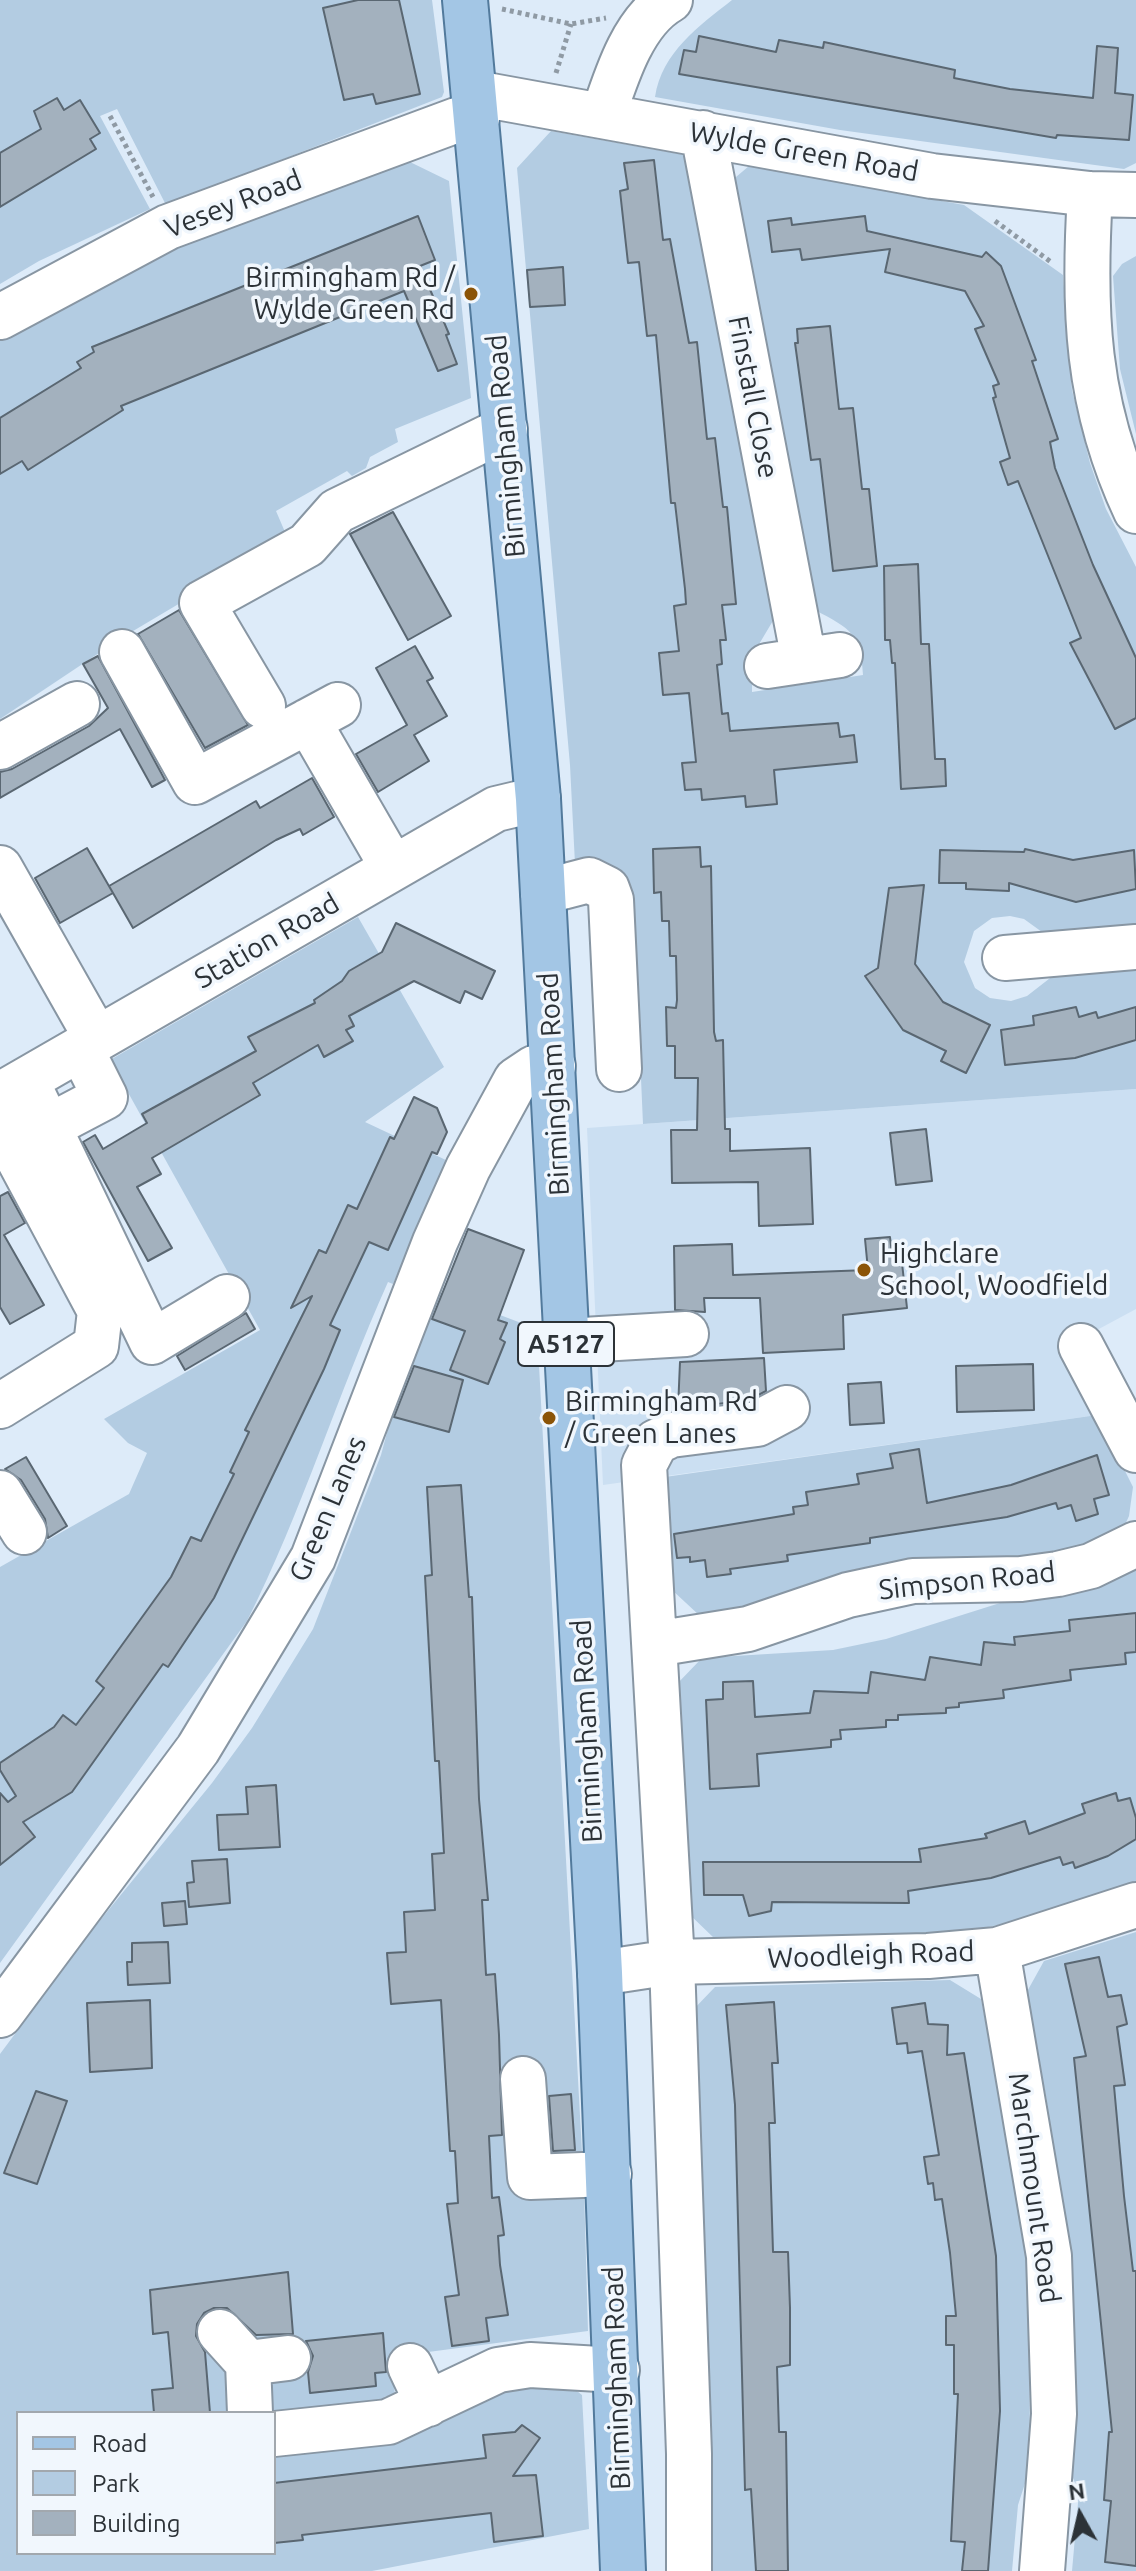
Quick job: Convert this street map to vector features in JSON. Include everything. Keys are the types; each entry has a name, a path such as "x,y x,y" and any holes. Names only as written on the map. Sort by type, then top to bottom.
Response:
{"main road":[{"name":"Birmingham Road","path":"479,4 476,105 538,799 553,1066 600,1973 623,2571"}],"street":[{"path":"603,116 622,63 659,3"},
{"name":"Wylde Green Road","path":"476,105 546,105 932,176 1090,194 1136,195"},
{"name":"Vesey Road","path":"0,317 168,227 457,120 476,105"},
{"name":"Finstall Close","path":"703,133 804,660"},
{"path":"1090,194 1087,288 1090,365 1104,427 1136,511"},
{"path":"263,706 202,603 307,545 337,511 505,429"},
{"path":"122,652 195,782 323,713 393,868"},
{"path":"0,747 77,704"},
{"name":"Station Road","path":"13,1088 496,809 538,799"},
{"path":"0,868 89,1044 105,1097 16,1143"},
{"path":"543,892 589,880 607,889 611,900 619,1069"},
{"path":"1005,958 1136,947"},
{"name":"Green Lanes","path":"0,2015 198,1749 313,1558 435,1242 468,1168 516,1080 534,1068 553,1066"},
{"path":"0,1406 96,1346 100,1311 16,1143 13,1088"},
{"path":"16,1143 152,1342 227,1297"},
{"path":"566,1341 686,1334"},
{"path":"1081,1346 1136,1450"},
{"path":"689,2571 689,2454 672,1962 644,1465 656,1442 671,1435 757,1424 787,1408"},
{"path":"0,1493 24,1532"},
{"name":"Simpson Road","path":"655,1644 748,1629 848,1595 913,1581 1021,1579 1058,1574 1091,1566 1136,1544"},
{"name":"Woodleigh Road","path":"600,1973 672,1962 928,1956 997,1950 1136,1905"},
{"name":"Marchmount Road","path":"997,1950 1049,2256 1054,2414 1042,2571"},
{"path":"523,2079 530,2177 609,2174"},
{"path":"250,2411 252,2351"},
{"path":"276,2434 388,2422 419,2385 498,2370 530,2365 617,2370"}],"path":[{"path":"479,4 571,24 659,3"},
{"path":"546,105 571,24"},
{"path":"110,116 168,227"},
{"path":"984,213 1087,288"}],"shaded area":[{"name":"Highclare School, Woodfield","path":"1136,1089 1136,1309 1097,1330 1100,1337 1097,1415 603,1485 587,1128"}],"green space":[{"path":"0,0 432,0 444,92 442,97 166,205 117,109 100,116 150,209 39,261 0,284"},
{"path":"732,0 1136,0 1136,163 1124,169 840,130 655,97 665,67 674,53 695,30"},
{"path":"551,131 685,155 739,420 774,619 752,656 752,692 863,675 860,650 852,634 815,610 733,187 736,177 749,166 964,205 1063,275 1072,390 1090,463 1106,509 1136,567 1136,926 1042,932 1024,919 1010,916 992,918 974,931 964,962 975,988 990,998 1011,1001 1027,996 1054,975 1136,969 1136,1089 643,1124 636,965 575,864 570,765 517,168"},
{"path":"410,162 449,181 471,398 395,429 398,442 370,457 366,468 352,476 347,471 276,511 288,539 123,637 0,719 0,337 127,268 320,193"},
{"path":"1136,256 1136,434 1120,369 1113,276 1122,264"},
{"path":"358,917 444,1067 365,1122 448,1161 393,1284 388,1282 285,1538 247,1621 0,1963 0,1567 129,1494 147,1453 128,1443 104,1419 260,1330 110,1060"},
{"path":"434,1290 537,1329 584,2189 588,2331 390,2357 395,2394 384,2397 385,2411 16,2411 16,2555 276,2555 276,2448 506,2388 569,2385 582,2395 589,2529 372,2571 0,2571 0,2054 93,1929 212,1783 252,1728 313,1629 381,1455 408,1354"},
{"path":"1097,1415 1133,1487 1129,1516 1124,1527 1112,1535 1061,1552 1010,1560 931,1558 876,1565 761,1603 700,1616 671,1589 665,1477"},
{"path":"1136,1568 1136,1881 1003,1924 917,1936 714,1938 687,1912 675,1686 702,1658 833,1650 886,1639 1000,1603 1063,1595"},
{"path":"1136,1932 1136,2571 1072,2571 1079,2492 1070,2471 1063,2215 1046,2096 1024,1997 1044,1961"},
{"path":"950,1980 981,1999 1019,2192 1029,2276 1030,2468 1018,2505 1012,2571 709,2571 691,2012 715,1987"}],"building":[{"path":"358,0 399,0 420,94 376,104 373,94 344,100 323,8"},
{"path":"699,36 776,52 779,40 823,48 824,42 955,70 954,78 1010,89 1093,98 1097,46 1118,48 1115,93 1133,95 1129,140 1057,135 1056,138 679,74 684,50 696,52"},
{"path":"57,98 64,110 80,100 100,133 90,139 96,149 0,207 0,153 41,129 34,111"},
{"path":"654,160 663,240 670,239 689,343 697,342 707,439 715,438 723,507 727,507 736,604 722,605 726,640 720,640 722,664 717,665 722,714 728,713 730,731 838,723 840,737 854,735 857,762 774,770 777,804 746,807 745,796 702,800 701,789 685,790 682,763 696,762 689,693 663,695 659,653 679,651 674,606 686,604 685,589 675,503 671,503 656,335 647,336 639,262 628,263 620,191 628,189 624,163"},
{"path":"418,216 435,260 420,266 449,334 446,335 457,364 438,371 404,291 121,406 123,410 28,470 22,461 0,474 0,418 81,368 77,362 94,352 92,347"},
{"path":"865,216 867,231 982,257 986,252 1001,266 1036,360 1032,361 1058,439 1050,442 1055,468 1093,565 1136,658 1136,718 1115,729 1070,643 1081,638 1018,481 1008,485 1000,462 1010,458 993,398 996,397 993,386 999,384 975,329 984,326 965,291 885,272 890,249 802,260 800,249 772,252 768,221 791,218 792,225"},
{"path":"563,267 565,305 530,307 527,270"},
{"path":"830,326 839,409 853,408 862,489 869,489 877,566 833,571 820,459 811,460 795,343 798,343 797,329"},
{"path":"393,512 451,616 408,640 350,534"},
{"path":"918,564 921,644 929,644 935,759 945,759 946,786 901,789 895,663 892,663 890,640 885,640 884,566"},
{"path":"179,610 248,725 205,748 138,634"},
{"path":"415,646 433,678 427,681 447,716 414,735 429,761 378,792 356,754 407,725 376,668"},
{"path":"98,656 165,780 152,787 120,729 0,798 0,772 12,769 89,726 108,708 83,664"},
{"path":"312,778 334,817 303,835 300,829 276,840 133,928 109,886 256,801 260,808"},
{"path":"700,847 701,867 711,866 714,1032 716,1041 723,1040 725,1129 730,1129 730,1151 810,1148 813,1224 759,1226 758,1182 672,1183 671,1130 697,1130 698,1078 675,1078 675,1046 667,1046 666,1007 676,1008 677,1000 676,956 670,956 669,921 662,921 661,892 654,893 653,849"},
{"path":"87,848 113,893 60,923 35,878"},
{"path":"1025,849 1073,860 1134,850 1136,889 1076,902 1009,883 1009,891 966,889 966,883 939,883 940,850 1024,852"},
{"path":"924,885 915,964 943,1002 990,1025 966,1073 941,1061 946,1051 903,1030 865,976 878,968 889,888"},
{"path":"396,923 495,971 482,999 465,991 460,1003 414,981 349,1016 354,1026 346,1030 353,1041 324,1057 318,1045 253,1083 260,1095 152,1158 161,1174 137,1187 172,1248 148,1261 83,1142 95,1135 103,1149 147,1123 142,1114 256,1051 248,1037 315,1003 314,1000 342,981 349,971 382,952"},
{"path":"1076,1007 1079,1017 1096,1012 1098,1018 1136,1007 1136,1040 1075,1058 1005,1065 1001,1030 1034,1025 1033,1016"},
{"path":"414,1097 437,1108 447,1132 437,1154 432,1152 388,1250 369,1242 330,1325 340,1330 324,1369 214,1598 168,1667 163,1664 72,1792 23,1822 35,1837 0,1865 0,1793 8,1802 16,1796 0,1770 0,1763 54,1727 63,1715 76,1725 104,1688 96,1681 171,1577 191,1537 201,1541 234,1474 230,1472 249,1432 245,1430 312,1296 291,1308 319,1250 326,1253 348,1205 357,1209 390,1137 394,1139"},
{"path":"926,1129 932,1181 896,1185 890,1133"},
{"path":"8,1192 25,1223 4,1235 44,1305 10,1324 0,1307 0,1196"},
{"path":"468,1229 524,1250 498,1320 507,1323 500,1339 505,1342 488,1384 450,1370 465,1331 432,1319"},
{"path":"890,1237 892,1254 901,1254 907,1308 843,1315 844,1349 763,1353 760,1298 704,1298 705,1312 675,1310 674,1246 732,1244 733,1275 868,1270 865,1239"},
{"path":"246,1313 255,1329 185,1370 177,1356"},
{"path":"764,1358 766,1391 749,1400 678,1409 680,1362"},
{"path":"1033,1364 1034,1410 957,1412 956,1366"},
{"path":"414,1366 463,1380 449,1432 394,1417"},
{"path":"881,1382 884,1423 850,1425 848,1384"},
{"path":"919,1449 927,1503 1011,1485 1097,1455 1109,1495 1094,1499 1098,1514 1076,1521 1071,1505 1058,1509 1056,1503 1007,1517 870,1538 870,1543 787,1555 788,1561 730,1569 731,1574 707,1577 705,1560 690,1562 690,1557 677,1558 674,1534 794,1514 793,1507 808,1505 806,1492 859,1484 857,1474 893,1468 890,1454"},
{"path":"26,1457 67,1526 48,1538 45,1519 21,1480 5,1469"},
{"path":"461,1485 469,1597 472,1597 479,1799 488,1900 482,1900 486,1975 495,1974 499,2035 502,2135 489,2136 492,2198 499,2197 504,2235 498,2236 500,2265 508,2315 486,2318 489,2341 452,2346 445,2297 459,2295 447,2204 458,2203 455,2151 450,2151 441,2000 391,2004 387,1953 406,1952 404,1912 435,1910 432,1854 444,1853 439,1761 435,1761 425,1576 432,1575 427,1487"},
{"path":"1136,1613 1136,1652 1125,1653 1126,1664 1070,1670 1071,1680 1003,1690 1004,1698 959,1703 959,1707 946,1708 946,1713 898,1715 898,1720 886,1720 886,1727 840,1730 841,1739 831,1740 831,1747 757,1754 759,1786 710,1789 706,1700 723,1699 723,1682 753,1681 755,1717 810,1713 814,1691 868,1693 871,1672 925,1680 930,1657 981,1665 984,1642 1015,1645 1014,1637 1070,1631 1069,1620"},
{"path":"276,1785 280,1847 219,1850 217,1815 248,1814 246,1787"},
{"path":"1116,1793 1118,1801 1130,1798 1136,1818 1136,1839 1108,1856 1075,1868 1073,1862 1063,1865 1060,1857 991,1878 908,1891 909,1903 772,1902 771,1911 749,1916 743,1895 704,1895 703,1862 921,1862 919,1849 987,1838 985,1834 1025,1821 1029,1834 1085,1813 1082,1804"},
{"path":"227,1859 230,1903 189,1907 187,1883 194,1882 192,1861"},
{"path":"185,1901 187,1924 164,1926 162,1903"},
{"path":"168,1942 170,1983 128,1985 127,1962 132,1962 132,1943"},
{"path":"1099,1957 1108,1997 1121,1995 1127,2024 1117,2027 1125,2085 1114,2086 1124,2196 1133,2271 1136,2271 1136,2566 1105,2562 1111,2501 1104,2500 1109,2432 1112,2432 1074,2058 1086,2056 1065,1964"},
{"path":"150,2000 152,2068 90,2072 87,2003"},
{"path":"774,2002 778,2063 772,2063 775,2123 769,2123 773,2252 788,2252 790,2308 790,2365 777,2367 779,2432 786,2432 788,2571 756,2571 751,2489 745,2490 735,2105 726,2005"},
{"path":"925,2003 928,2024 948,2025 947,2055 964,2053 996,2256 1000,2411 988,2571 962,2571 965,2542 951,2541 958,2394 954,2394 954,2345 946,2345 946,2316 956,2316 950,2253 942,2199 935,2200 933,2183 928,2184 924,2157 939,2155 922,2051 908,2053 907,2043 897,2044 892,2008"},
{"path":"36,2091 67,2101 37,2184 4,2173"},
{"path":"571,2094 575,2150 553,2151 549,2096"},
{"path":"288,2272 293,2334 256,2335 227,2308 214,2308 204,2313 197,2324 196,2336 205,2352 210,2411 154,2411 152,2390 173,2388 168,2332 153,2334 150,2290"},
{"path":"383,2333 386,2372 375,2373 376,2386 310,2393 308,2372 313,2356 306,2341"},
{"path":"522,2425 540,2438 513,2476 536,2475 543,2536 494,2542 491,2513 302,2535 303,2540 276,2543 276,2483 486,2458 483,2435 515,2432"}],"place":[{"name":"Birmingham Rd / Wylde Green Rd","path":"471,294"},
{"name":"Highclare School, Woodfield","path":"864,1270"},
{"name":"Birmingham Rd / Green Lanes","path":"549,1418"}]}
